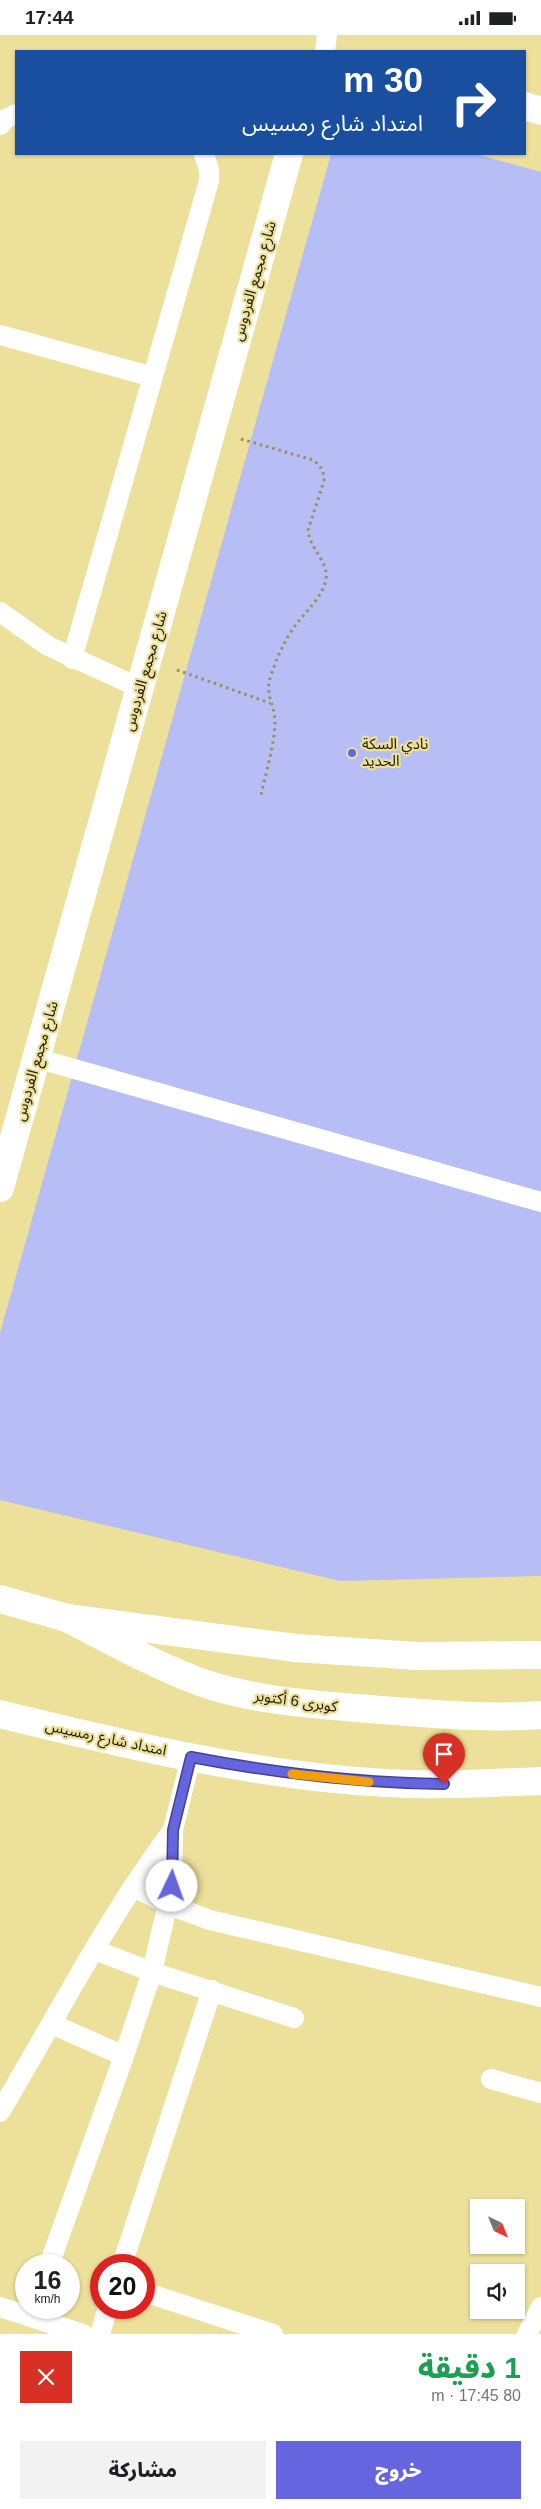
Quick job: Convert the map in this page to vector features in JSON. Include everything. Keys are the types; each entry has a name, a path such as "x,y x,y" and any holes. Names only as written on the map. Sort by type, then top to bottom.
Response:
{"main road":[{"path":"526,106 541,111"},
{"name":"شارع مجمع الفردوس","path":"0,1188 289,155"},
{"path":"0,1599 67,1617 296,1649 417,1656 541,1655"},
{"name":"كوبرى 6 أكتوبر","path":"67,1617 132,1652 177,1672 200,1682 241,1693 323,1705 409,1712 510,1718 541,1715"},
{"name":"امتداد شارع رمسيس","path":"0,1714 105,1740 191,1757 301,1775 387,1783 463,1785 541,1781"}],"lane":[{"path":"325,50 328,35"},
{"path":"0,125 5,119 15,114"},
{"path":"72,659 209,181 210,170 204,155"},
{"path":"0,335 153,377"},
{"path":"0,612 33,636 72,659 140,688"},
{"path":"36,1059 541,1202"},
{"path":"53,2254 152,1972 169,1905 174,1867 173,1830 191,1757"},
{"path":"0,2113 95,1950 134,1887 173,1830"},
{"path":"134,1887 189,1914 541,1997"},
{"path":"95,1950 152,1972 212,1990 294,2019"},
{"path":"126,2254 212,1990"},
{"path":"52,2025 124,2056"},
{"path":"491,2079 541,2093"},
{"path":"155,2296 273,2334"},
{"path":"0,2307 28,2320 83,2334"},
{"path":"527,2334 541,2307"},
{"path":"100,2334 104,2319"}],"path":[{"path":"212,431 313,460 320,465 324,474 324,481 308,530 309,538 325,565 326,577 319,595 293,628 281,650 268,683 270,703 275,722 262,795"},
{"path":"148,660 270,703"}],"shaded area":[{"name":"نادي السكة الحديد","path":"331,155 480,155 541,172 541,1576 340,1581 0,1500 0,1333"}],"slow traffic":[{"path":"292,1774 369,1782"}],"place":[{"name":"نادي السكة الحديد","path":"352,753"}],"route":[{"path":"172,1886 173,1830 191,1757 254,1769 319,1778 387,1783 444,1784"}]}
